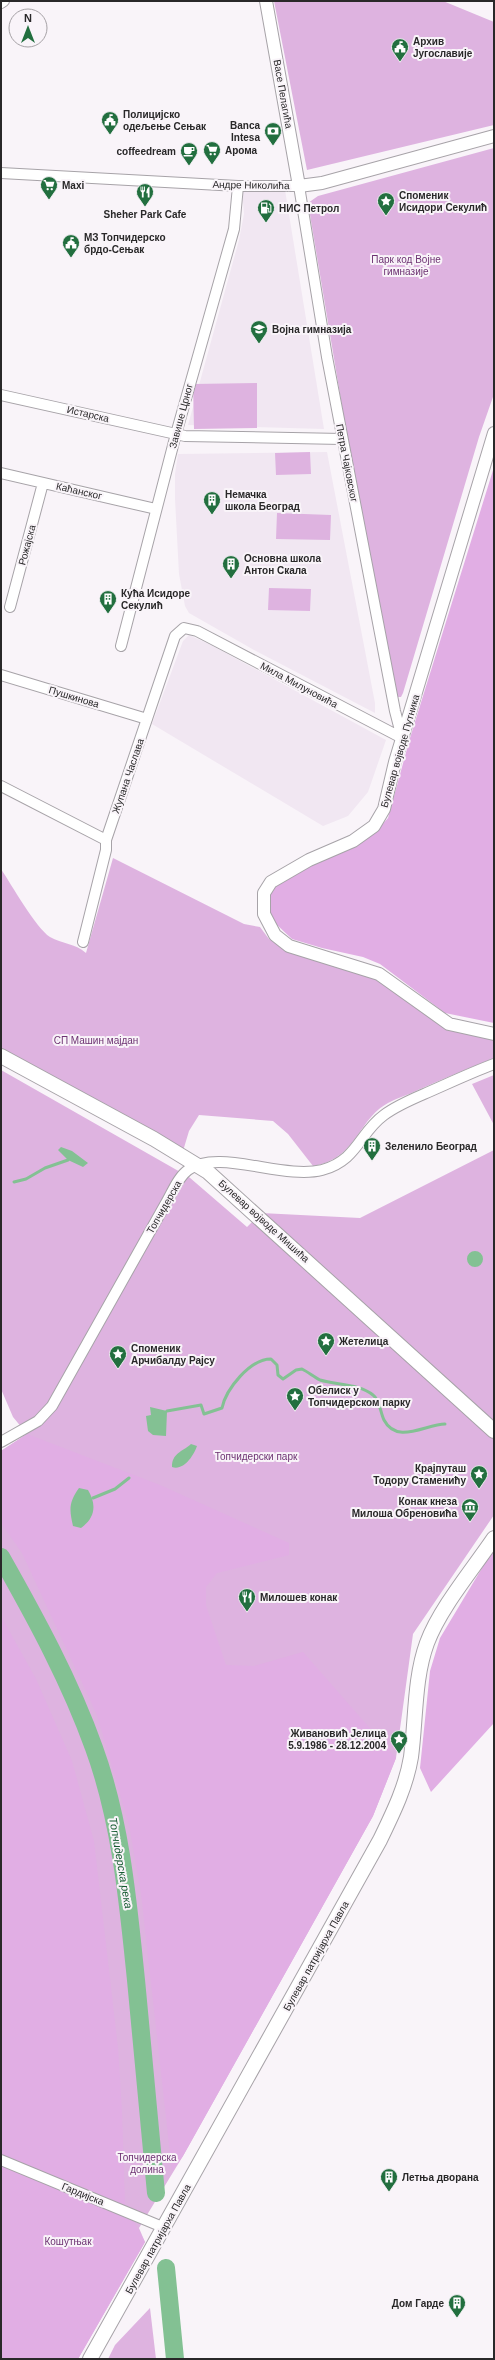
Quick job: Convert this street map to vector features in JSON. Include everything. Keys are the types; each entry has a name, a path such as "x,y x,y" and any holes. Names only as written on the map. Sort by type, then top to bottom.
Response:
{"main road":[{"name":"Булевар војводе Мишића","path":"1,1056 154,1139 197,1165 230,1190 424,1370 494,1431"},
{"name":"Булевар патријарха Павла","path":"90,2359 165,2228 380,1840 406,1779 421,1667 427,1643 437,1623 494,1538"}],"street":[{"name":"Васе Пелагића","path":"266,1 299,186"},
{"name":"Андре Николића","path":"1,173 238,186 299,186 322,183 494,136"},
{"name":"Завише Црног","path":"121,646 176,434 234,229 238,186"},
{"name":"Петра Чајковског","path":"299,186 342,439 395,711 402,738"},
{"name":"Истарска","path":"1,395 176,434 222,438 342,439"},
{"name":"Булевар војводе Путника","path":"494,433 402,738 384,809 378,821 361,836 309,860 272,882 264,893 264,914 275,935 289,946 379,974 449,1024 494,1034"},
{"name":"Каћанског","path":"1,473 156,509"},
{"name":"Рожајска","path":"10,607 43,483"},
{"name":"Жупана Часлава","path":"83,942 106,850 106,840 175,636 184,628 197,631"},
{"name":"Мила Милуновића","path":"197,631 402,738"},
{"name":"Пушкинова","path":"1,675 147,719"},
{"path":"1,786 106,840"},
{"path":"197,1165 218,1162 292,1172 316,1171 331,1167 355,1151 374,1124 393,1108 494,1064"},
{"name":"Топчидерска","path":"1,1442 38,1421 52,1406 166,1203 183,1175 197,1165"},
{"name":"Гардијска","path":"1,2160 165,2228"}],"shaded area":[{"name":"Војна гимназија","path":"242,190 285,190 324,429 188,425 239,240 244,214"},
{"path":"327,452 375,703 375,713 254,650 189,613 185,606 179,574 175,499 175,474 178,454"},
{"path":"189,635 211,645 386,740 368,792 348,816 323,826 152,724 183,641"},
{"path":"61,1147 72,1151 88,1163 83,1167 68,1160 58,1150"},
{"path":"472,1251 478,1251 483,1256 481,1265 478,1267 472,1267 467,1262 467,1256"},
{"path":"150,1407 167,1411 166,1436 153,1435 148,1431 146,1416 151,1415"},
{"path":"191,1444 197,1446 194,1454 181,1467 172,1467 172,1462 178,1453"},
{"path":"79,1488 88,1490 93,1501 92,1516 81,1528 73,1526 71,1515 73,1497"}],"green space":[{"path":"274,1 443,1 494,22 494,125 307,170"},
{"name":"Парк код Војне гимназије","path":"494,148 494,394 479,437 403,693 401,697 397,697 346,430 308,203 318,196"},
{"path":"257,383 257,428 194,429 193,384"},
{"path":"310,452 311,474 276,475 275,453"},
{"path":"494,467 494,1023 445,1013 380,964 363,957 322,948 292,939 275,923 270,913 269,895 274,885 380,827 388,818 410,738"},
{"path":"277,513 331,515 330,540 276,539"},
{"path":"269,588 311,589 310,611 268,610"},
{"name":"СП Машин мајдан","path":"113,858 244,924 260,927 269,939 282,948 385,981 434,1021 447,1028 494,1039 494,1058 388,1103 369,1119 348,1147 339,1156 328,1162 313,1166 288,1134 273,1121 199,1115 189,1131 183,1151 1,1051 1,869 17,895 44,932 50,937 77,947 86,953"},
{"name":"Топчидерски парк","path":"1,1070 189,1177 247,1227 261,1213 360,1218 494,1150 494,1515 413,1634 396,1758 373,1816 183,2156 139,2228 145,2242 78,2359 1,2359 1,1451 27,1434 13,1417 1,1389"},
{"path":"494,1075 494,1125 472,1084"},
{"path":"27,1434 160,1485 289,1543 289,1555 217,1573 206,1587 206,1605 226,1665 254,1666 303,1652 396,1758 373,1816 183,2156 172,2171 141,1893 129,1825 97,1715 22,1553 1,1523 1,1451"},
{"path":"494,1548 494,1723 431,1792 420,1768 430,1671 440,1638"},
{"name":"Кошутњак","path":"1,1616 36,1679 72,1761 94,1841 118,2048 125,2205 145,2242 78,2359 1,2359"},
{"path":"150,2308 156,2359 108,2359 115,2345"}],"waterway":[{"path":"14,1182 26,1179 45,1168 68,1160"},
{"path":"167,1411 201,1405 204,1414 222,1408 228,1392 240,1376 255,1364 263,1360 271,1359 277,1365 278,1375 283,1379 296,1370 302,1369 320,1380 368,1391 379,1403 384,1420 396,1431 412,1431 445,1424"},
{"path":"93,1498 115,1489 129,1478"},
{"name":"Топчидерска река","path":"1,1557 63,1674 85,1723 111,1804 122,1862 130,1921 156,2193"},
{"name":"Топчидерска река","path":"166,2268 175,2359"}],"place":[{"name":"Архив Југославије","path":"400,62"},
{"name":"Полицијско одељење Сењак","path":"110,135"},
{"name":"Banca Intesa","path":"273,146"},
{"name":"Арома","path":"212,165"},
{"name":"coffeedream","path":"189,166"},
{"name":"Maxi","path":"49,200"},
{"name":"Sheher Park Cafe","path":"145,207"},
{"name":"Споменик Исидори Секулић","path":"386,216"},
{"name":"НИС Петрол","path":"266,223"},
{"name":"МЗ Топчидерско брдо-Сењак","path":"71,258"},
{"name":"Војна гимназија","path":"259,344"},
{"name":"Немачка школа Београд","path":"212,515"},
{"name":"Основна школа Антон Скала","path":"231,579"},
{"name":"Кућа Исидоре Секулић","path":"108,614"},
{"name":"Зеленило Београд","path":"372,1161"},
{"name":"Жетелица","path":"326,1356"},
{"name":"Споменик Арчибалду Рајсу","path":"118,1369"},
{"name":"Обелиск у Топчидерском парку","path":"295,1411"},
{"name":"Крајпуташ Тодору Стаменићу","path":"479,1489"},
{"name":"Конак кнеза Милоша Обреновића","path":"470,1522"},
{"name":"Милошев конак","path":"247,1612"},
{"name":"Живановић Јелица 5.9.1986 - 28.12.2004","path":"399,1754"},
{"name":"Летња дворана","path":"389,2192"},
{"name":"Дом Гарде","path":"457,2318"}],"park label":[{"name":"Топчидерска долина","path":"147,2162"}]}
